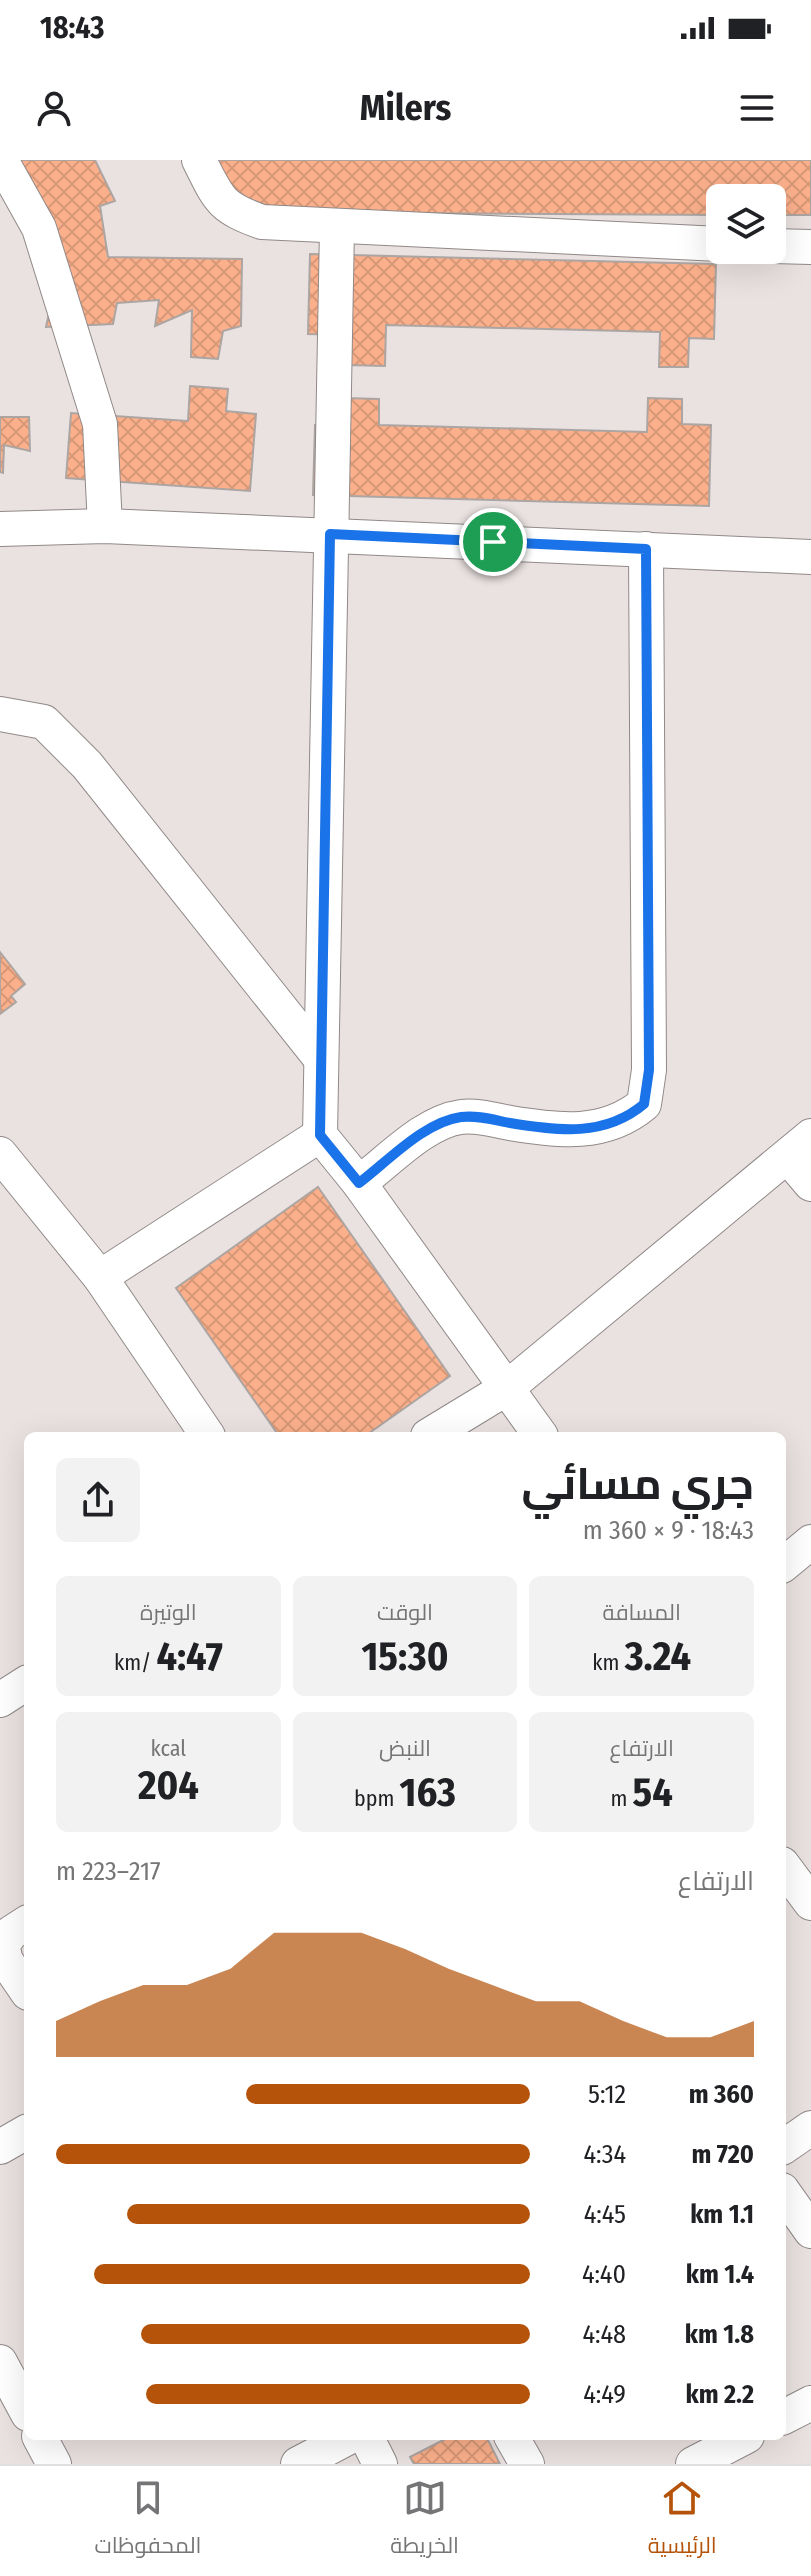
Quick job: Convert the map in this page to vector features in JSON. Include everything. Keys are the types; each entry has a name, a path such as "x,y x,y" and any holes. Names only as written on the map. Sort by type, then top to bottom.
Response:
{"street":[{"path":"1,160 39,228 100,424 105,526"},
{"path":"199,160 212,187 230,211 262,222 706,243"},
{"path":"337,228 320,1135 359,1183 538,1432"},
{"path":"786,246 811,247"},
{"path":"0,529 105,526 811,557"},
{"path":"359,1183 438,1123 478,1117 544,1128 598,1129 626,1119 644,1104 649,1070 646,549"},
{"path":"0,714 44,722 87,765 321,1059"},
{"path":"100,1277 320,1135"},
{"path":"435,1432 507,1388 800,1147 811,1184"},
{"path":"0,1154 100,1277 205,1432"},
{"path":"786,1563 811,1542"},
{"path":"0,1700 24,1685"},
{"path":"786,1869 811,1903"},
{"path":"24,1925 11,1933 2,1945 6,1961 24,1987"},
{"path":"786,2145 811,2128"},
{"path":"0,2147 24,2133"},
{"path":"786,2199 798,2226"},
{"path":"0,2362 24,2400"},
{"path":"786,2416 811,2403"},
{"path":"41,2440 54,2464"},
{"path":"298,2464 343,2440"},
{"path":"368,2440 380,2464"},
{"path":"513,2440 527,2464"},
{"path":"693,2464 739,2440"}],"building":[{"path":"13,160 95,160 115,201 100,206 108,257 242,259 241,326 223,331 218,359 191,357 192,310 155,326 159,300 117,303 113,324 46,327 56,281"},
{"path":"204,160 811,160 811,215 786,215 786,184 706,184 706,215 234,212"},
{"path":"310,254 716,264 714,339 689,338 688,367 659,367 660,332 386,325 385,366 347,365 348,335 308,334"},
{"path":"190,386 228,389 226,411 256,414 250,491 66,478 71,413 188,421"},
{"path":"345,398 379,399 379,425 647,432 648,398 682,399 682,424 711,425 709,506 313,495 315,425 345,423"},
{"path":"0,417 29,417 30,451 4,445 3,473 0,472"},
{"path":"0,952 25,984 11,996 16,1002 0,1014"},
{"path":"318,1187 450,1376 371,1432 276,1432 176,1288"},
{"path":"443,2440 488,2440 500,2464 414,2464 410,2457"}],"route":[{"path":"330,534 493,542 646,549 649,1070 644,1104 626,1119 598,1129 544,1128 478,1117 461,1117 438,1123 359,1183 320,1135 330,534"}]}
